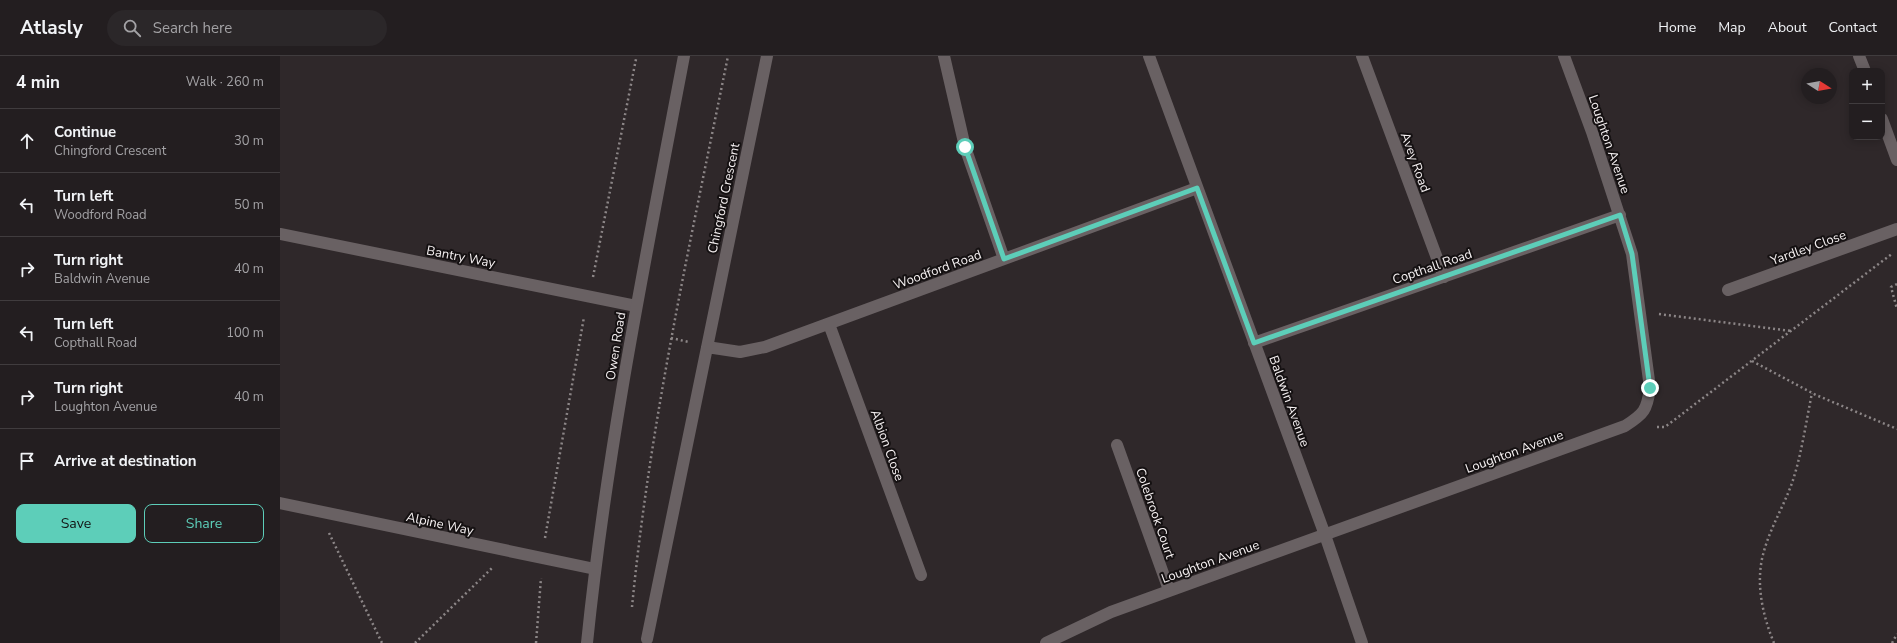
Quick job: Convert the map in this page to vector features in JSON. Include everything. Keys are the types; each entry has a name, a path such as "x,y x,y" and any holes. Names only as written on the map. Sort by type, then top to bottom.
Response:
{"street":[{"name":"Owen Road","path":"587,643 595,569 636,306 684,56"},
{"name":"Chingford Crescent","path":"707,346 766,56"},
{"path":"944,56 965,147 1004,259"},
{"name":"Baldwin Avenue","path":"1149,56 1362,643"},
{"name":"Avey Road","path":"1362,56 1444,277"},
{"name":"Loughton Avenue","path":"1046,643 1111,612 1625,426 1640,416 1647,405 1650,388 1632,254 1592,132 1564,56"},
{"path":"1859,56 1864,68"},
{"path":"1885,127 1897,160"},
{"name":"Woodford Road","path":"707,346 740,352 753,351 1197,188"},
{"name":"Copthall Road","path":"1254,343 1620,215"},
{"name":"Yardley Close","path":"1728,290 1897,229"},
{"name":"Bantry Way","path":"280,234 636,306"},
{"name":"Albion Close","path":"829,324 921,575"},
{"path":"647,639 707,346"},
{"name":"Colebrook Court","path":"1118,445 1169,590"},
{"name":"Alpine Way","path":"280,503 502,551 595,569"}],"path":[{"path":"631,614 637,548 674,319 728,56"},
{"path":"593,277 636,59"},
{"path":"1656,427 1665,427 1695,402 1752,361 1893,253"},
{"path":"1897,284 1891,287 1897,310"},
{"path":"1655,313 1791,330"},
{"path":"545,538 584,317"},
{"path":"1752,361 1812,393 1897,429"},
{"path":"1774,643 1767,626 1761,603 1760,571 1764,551 1793,479 1812,393"},
{"path":"318,511 382,643"},
{"path":"415,643 494,566 502,551"},
{"path":"536,643 541,576"},
{"path":"1892,643 1897,634"}],"route":[{"path":"965,147 1004,259 1197,188 1254,343 1620,215 1632,254 1650,388"}]}
